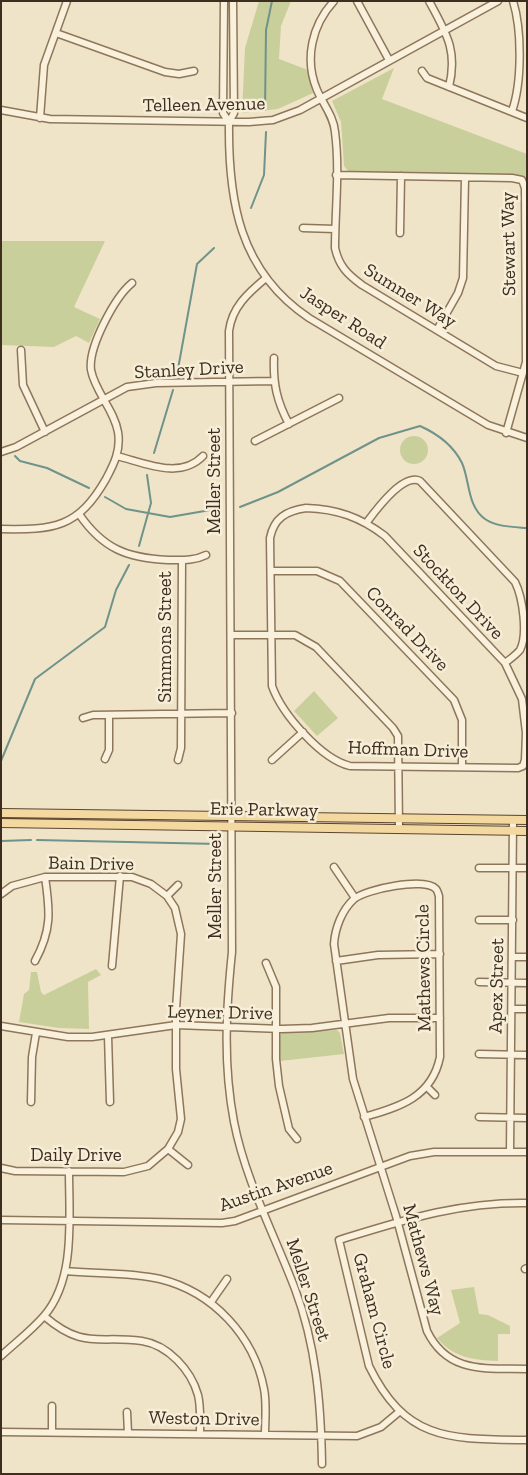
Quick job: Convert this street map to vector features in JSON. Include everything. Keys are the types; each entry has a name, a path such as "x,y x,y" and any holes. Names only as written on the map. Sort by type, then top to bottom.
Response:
{"main road":[{"name":"Erie Parkway","path":"1,813 527,820"},
{"name":"Erie Parkway","path":"1,823 527,831"}],"street":[{"path":"40,118 44,65 67,1"},
{"path":"224,1 223,114 229,122 234,114 233,1"},
{"name":"Sumner Way","path":"334,1 322,14 313,37 313,74 335,129 335,229 338,260 346,273 437,330 496,366 523,373"},
{"path":"357,1 389,60"},
{"path":"429,1 444,30 453,54 449,87"},
{"name":"Telleen Avenue","path":"1,110 40,118 229,122 273,120 300,110 498,1"},
{"path":"512,111 518,83 518,18 513,1"},
{"path":"56,33 165,72 179,74 194,71"},
{"path":"422,71 427,78 527,118"},
{"name":"Jasper Road","path":"229,122 230,184 236,213 244,236 266,278 284,298 309,318 468,414 506,433 527,438"},
{"name":"Stewart Way","path":"336,175 512,178 522,180 525,188 526,362 523,373"},
{"path":"400,233 401,176"},
{"path":"437,330 455,299 463,278 465,178"},
{"path":"303,228 335,229"},
{"name":"Meller Street","path":"266,278 246,295 234,311 230,321 232,952 225,1026 228,1085 234,1123 263,1210 295,1290 309,1335 318,1382 322,1464"},
{"path":"1,529 53,526 79,514 96,495 117,456 117,428 93,378 92,353 121,291 132,282"},
{"path":"21,350 25,391 45,432"},
{"path":"274,358 273,381 280,407 289,424"},
{"path":"506,433 523,373"},
{"name":"Stanley Drive","path":"1,452 45,432 127,387 142,384 273,381"},
{"path":"255,441 339,398"},
{"path":"117,456 174,469 195,464 203,456"},
{"path":"367,522 379,506 405,482 413,479 420,481 515,582 520,592 524,611 524,639 519,651 505,663"},
{"name":"Stockton Drive","path":"291,511 306,508 333,510 367,522 385,536 505,663 522,699 526,732 523,766"},
{"name":"Hoffman Drive","path":"291,511 276,521 271,532 272,686 282,707 303,732 328,757 350,766 462,768 518,768 523,766"},
{"path":"79,514 99,538 124,553 141,558 182,560 198,559 206,555"},
{"name":"Simmons Street","path":"178,760 181,748 182,560"},
{"name":"Conrad Drive","path":"271,571 317,571 340,581 454,700 462,720 462,768"},
{"path":"232,635 295,635 316,647 393,728 399,746 399,829"},
{"path":"83,718 109,715 232,713"},
{"path":"105,759 110,750 109,715"},
{"path":"272,760 303,732"},
{"name":"Apex Street","path":"510,1152 513,820"},
{"path":"334,867 355,898 340,920 335,932 336,961 353,1079 380,1166"},
{"path":"479,868 527,868"},
{"path":"112,966 120,876"},
{"name":"Bain Drive","path":"1,894 19,884 45,877 120,876 142,880 167,896 180,921 181,934 176,1026"},
{"path":"35,961 46,937 50,918 45,877"},
{"path":"167,896 178,885"},
{"name":"Mathews Circle","path":"355,898 372,890 389,886 429,885 436,889 439,896 440,1057 438,1067 427,1087 404,1105 364,1117"},
{"path":"479,920 513,920"},
{"path":"336,961 378,955 440,954"},
{"path":"512,956 527,957"},
{"path":"266,964 276,986 276,1059 281,1094 289,1129 297,1138"},
{"path":"479,982 527,983"},
{"path":"512,1009 527,1009"},
{"name":"Leyner Drive","path":"1,1026 68,1037 108,1036 176,1026 276,1029 312,1028 389,1018 440,1018"},
{"name":"Daily Drive","path":"1,1168 15,1171 136,1170 160,1158 178,1132 181,1119 176,1069 176,1026"},
{"path":"32,1102 32,1056 36,1033"},
{"path":"108,1036 110,1102"},
{"path":"480,1054 527,1055"},
{"path":"427,1087 435,1095"},
{"path":"479,1117 527,1118"},
{"path":"168,1149 188,1165"},
{"name":"Austin Avenue","path":"1,1220 222,1223 234,1221 380,1166 434,1152 527,1152"},
{"name":"Mathews Way","path":"380,1166 398,1222 427,1331 437,1348 459,1364 477,1368 527,1369"},
{"path":"1,1356 44,1316 57,1295 66,1271 68,1171"},
{"name":"Graham Circle","path":"527,1203 478,1204 451,1208 339,1240 369,1366 378,1384 399,1412 439,1434 459,1439 527,1440"},
{"path":"66,1271 160,1279 176,1284 211,1302 232,1322 255,1359 264,1390 266,1434"},
{"path":"211,1302 227,1279"},
{"path":"44,1316 69,1334 92,1340 144,1342 174,1357 185,1369 198,1395 200,1434"},
{"path":"52,1406 52,1432"},
{"path":"127,1412 128,1433"},
{"name":"Weston Drive","path":"1,1432 356,1436 381,1427 399,1412"}],"green space":[{"path":"259,1 291,1 281,26 279,59 308,70 313,93 278,109 242,113 245,48"},
{"path":"394,68 382,99 527,154 527,179 348,171 344,166 341,122 332,101"},
{"path":"1,241 105,241 74,307 100,319 89,343 76,336 54,347 1,345"},
{"path":"414,436 424,440 428,450 424,460 414,464 404,460 400,450 404,440"},
{"path":"314,691 338,718 317,736 294,711"},
{"path":"96,969 101,975 88,982 89,1029 59,1028 19,1022 24,994 29,990 31,972 37,972 41,992 44,995"},
{"path":"337,1030 340,1033 344,1054 280,1061 279,1037 282,1033"},
{"path":"474,1287 479,1314 488,1315 510,1326 510,1334 498,1334 498,1361 464,1357 450,1350 437,1338 460,1323 451,1290"}],"waterway":[{"path":"265,110 266,30 272,1"},
{"path":"251,208 264,175 266,132"},
{"path":"178,369 197,264 214,248"},
{"path":"154,453 173,390"},
{"path":"240,507 278,492 379,438 420,426 444,441 454,451 465,470 472,500 479,514 494,524 527,528"},
{"path":"15,456 20,461 47,468 89,488"},
{"path":"139,546 151,503 147,475"},
{"path":"105,497 126,509 170,517 216,509"},
{"path":"1,761 35,679 105,627 116,590 129,565"},
{"path":"1,841 31,840"},
{"path":"37,840 218,844"}]}
